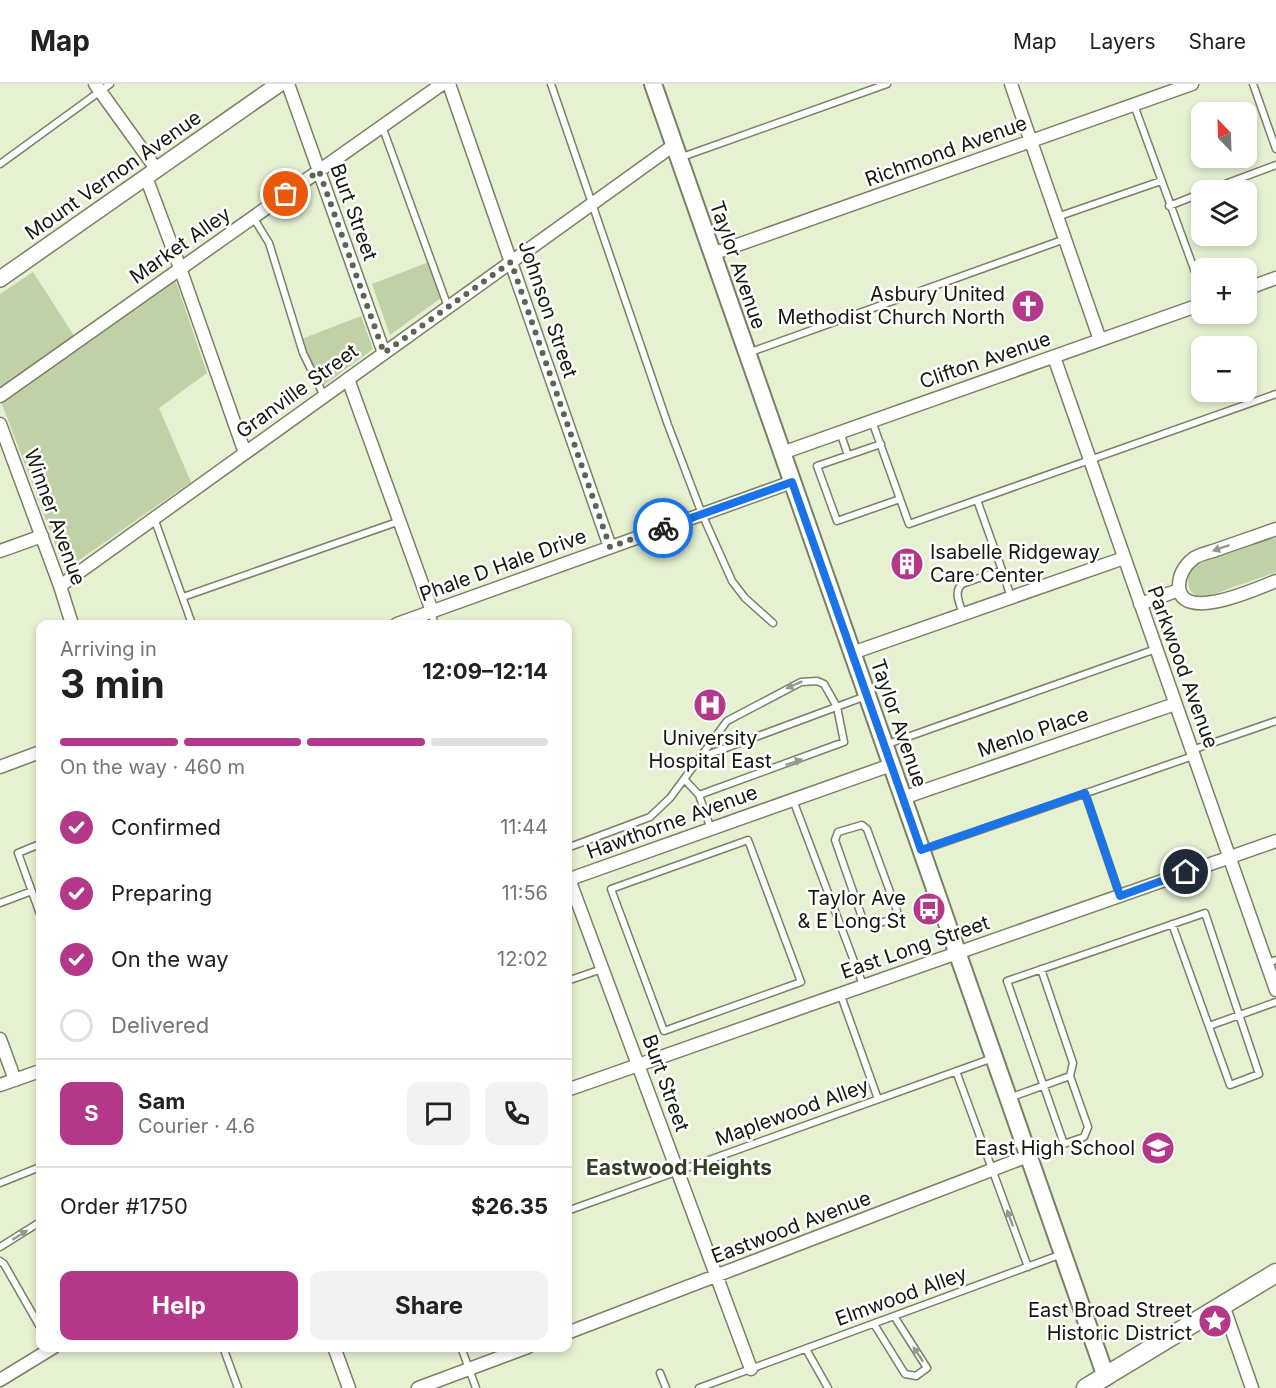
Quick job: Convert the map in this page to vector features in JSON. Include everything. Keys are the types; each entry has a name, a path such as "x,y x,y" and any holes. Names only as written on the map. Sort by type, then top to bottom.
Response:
{"main road":[{"name":"Taylor Avenue","path":"653,84 1106,1377"},
{"path":"1088,1387 1276,1273"}],"street":[{"name":"Mount Vernon Avenue","path":"0,279 279,84"},
{"name":"Burt Street","path":"288,84 384,353"},
{"name":"Market Alley","path":"0,396 442,84"},
{"name":"Johnson Street","path":"449,84 610,547"},
{"path":"1011,84 1100,340"},
{"name":"Richmond Avenue","path":"712,254 1192,84"},
{"path":"102,86 152,173 180,268 245,453"},
{"name":"Granville Street","path":"60,586 592,204 676,152"},
{"path":"1257,284 1276,278"},
{"name":"Clifton Avenue","path":"782,453 1191,308"},
{"name":"Parkwood Avenue","path":"1054,357 1175,704 1230,857 1271,962 1276,990"},
{"path":"348,379 433,618"},
{"name":"Winner Avenue","path":"0,424 71,620"},
{"name":"Phale D Hale Drive","path":"433,618 610,547 792,482"},
{"path":"1276,529 1195,558 1184,568 1179,579 1179,590 1185,598 1196,604 1213,603 1276,581"},
{"path":"0,551 42,536"},
{"path":"852,653 1124,558"},
{"path":"1140,604 1179,590"},
{"name":"Menlo Place","path":"903,798 1175,704"},
{"path":"0,767 36,754"},
{"name":"Hawthorne Avenue","path":"572,879 891,765"},
{"name":"East Long Street","path":"572,1088 1276,841"},
{"name":"Burt Street","path":"572,890 752,1369"},
{"path":"0,1039 15,1080"},
{"path":"0,1085 36,1072"},
{"name":"Eastwood Avenue","path":"572,1331 1028,1156"},
{"path":"1223,1305 1252,1388"},
{"path":"0,1380 45,1352"},
{"path":"336,1352 349,1388"},
{"path":"418,1388 515,1352"}],"lane":[{"path":"551,84 668,425 702,514 732,581 745,598 773,623"},
{"path":"676,152 887,84"},
{"path":"1253,84 1276,149"},
{"path":"0,164 102,86"},
{"path":"1134,105 1191,263"},
{"path":"382,126 448,307"},
{"path":"1236,180 1276,165"},
{"path":"1057,217 1161,181"},
{"path":"1169,206 1191,198"},
{"path":"253,218 269,243 303,353 324,396"},
{"path":"747,354 1065,239"},
{"path":"872,421 909,524 1276,394"},
{"path":"840,432 848,455"},
{"path":"880,444 817,466 837,521 900,499"},
{"path":"977,500 1011,597"},
{"path":"154,518 191,620"},
{"path":"183,597 400,521"},
{"path":"963,614 957,592 958,587 1002,570"},
{"path":"885,745 1156,649"},
{"path":"572,846 650,818 685,780 727,721 801,682 817,681 824,684 837,707 844,742 699,795"},
{"path":"698,759 867,696"},
{"path":"921,850 1085,793 1276,721"},
{"path":"685,780 699,795 711,829"},
{"path":"1085,793 1120,896"},
{"path":"793,800 862,985"},
{"path":"862,825 867,829 897,911 893,919 870,926 864,923 849,881 835,840 838,832 862,825"},
{"path":"748,840 801,982 664,1031 638,960 612,889 748,840"},
{"path":"36,846 18,853 36,902"},
{"path":"0,903 32,891"},
{"path":"1064,1144 1007,981 1172,924 1205,913 1259,1074 1230,1085 1172,924"},
{"path":"572,979 603,969"},
{"path":"1028,1156 1084,1137 1088,1127 1070,1076 1073,1063 1041,969"},
{"path":"840,993 878,1099"},
{"path":"1209,1026 1276,1002"},
{"name":"Maplewood Alley","path":"572,1209 994,1057"},
{"path":"956,1071 1028,1267"},
{"path":"1008,1098 1070,1076"},
{"path":"0,1182 36,1168"},
{"path":"0,1236 2,1246 36,1225"},
{"name":"Elmwood Alley","path":"699,1388 1062,1254"},
{"path":"0,1261 4,1264 36,1321"},
{"path":"874,1324 905,1374 916,1376 927,1368 894,1316"},
{"path":"806,1349 828,1388"},
{"path":"225,1352 238,1388"},
{"path":"463,1352 476,1388"},
{"path":"660,1373 666,1388"}],"green space":[{"path":"429,262 441,298 390,335 372,284"},
{"path":"33,272 80,345 175,279 207,373 159,408 191,482 65,570 0,399 0,294"},
{"path":"361,316 373,349 316,391 299,340"},
{"path":"1276,537 1276,572 1203,596 1191,591 1188,584 1189,573 1197,564"}],"way so far":[{"path":"286,194 319,171 384,353 511,262 610,547 663,528"}],"place":[{"name":"Asbury United Methodist Church North","path":"1028,306"},
{"name":"Isabelle Ridgeway Care Center","path":"907,564"},
{"name":"University Hospital East","path":"710,705"},
{"name":"Taylor Ave & E Long St","path":"929,909"},
{"name":"East High School","path":"1158,1148"},
{"name":"East Broad Street Historic District","path":"1215,1321"}],"district":[{"name":"Eastwood Heights","path":"679,1168"}],"route":[{"path":"663,528 792,482 921,850 1085,793 1120,896 1186,872"}]}
